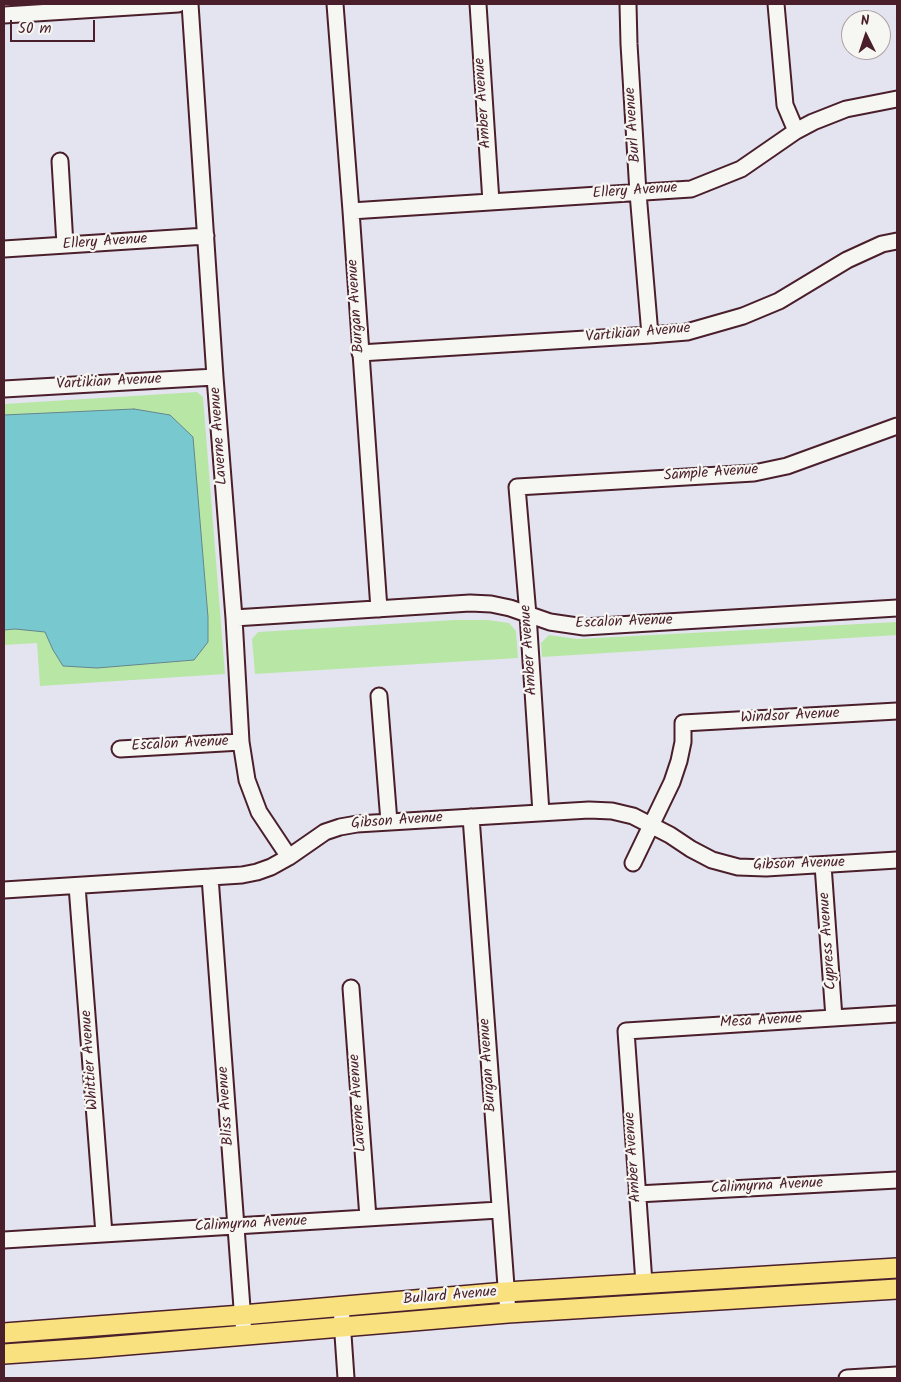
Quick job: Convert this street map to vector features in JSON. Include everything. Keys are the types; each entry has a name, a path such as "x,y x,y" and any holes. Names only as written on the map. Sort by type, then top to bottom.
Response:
{"main road":[{"name":"Bullard Avenue","path":"4,1333 506,1292 897,1268"},
{"name":"Bullard Avenue","path":"833,1292 855,1285 897,1279"},
{"name":"Bullard Avenue","path":"4,1354 508,1313 897,1289"}],"street":[{"path":"4,15 178,4"},
{"name":"Laverne Avenue","path":"190,4 215,376 234,618 241,742 247,780 259,812 289,857"},
{"name":"Burgan Avenue","path":"335,4 379,609"},
{"name":"Amber Avenue","path":"478,4 491,202"},
{"name":"Burl Avenue","path":"628,4 638,193 650,335"},
{"path":"776,4 785,105 796,131"},
{"name":"Ellery Avenue","path":"351,211 691,188 742,169 796,131 813,122 846,109 897,100"},
{"path":"60,161 65,245"},
{"name":"Ellery Avenue","path":"4,249 206,236"},
{"name":"Vartikian Avenue","path":"360,353 687,332 743,316 779,301 847,260 882,244 897,241"},
{"name":"Vartikian Avenue","path":"4,389 215,376"},
{"name":"Sample Avenue","path":"517,487 754,473 787,466 897,426"},
{"name":"Amber Avenue","path":"517,487 528,615 541,813"},
{"name":"Escalon Avenue","path":"234,618 470,603 501,606 550,622 584,627 897,608"},
{"path":"379,696 389,822"},
{"name":"Windsor Avenue","path":"651,825 672,782 679,761 683,742 683,723 897,711"},
{"name":"Escalon Avenue","path":"120,749 241,742"},
{"name":"Gibson Avenue","path":"4,890 210,877 258,872 289,857 325,832 357,824 589,810 612,811 632,816 712,860 738,867 766,868 897,860"},
{"name":"Burgan Avenue","path":"471,817 508,1313"},
{"path":"633,863 651,825"},
{"name":"Cypress Avenue","path":"823,865 834,1018"},
{"name":"Bliss Avenue","path":"210,877 244,1335"},
{"name":"Whittier Avenue","path":"78,886 104,1234"},
{"name":"Laverne Avenue","path":"351,988 368,1218"},
{"name":"Mesa Avenue","path":"626,1030 897,1014"},
{"name":"Amber Avenue","path":"626,1030 644,1283"},
{"name":"Calimyrna Avenue","path":"637,1194 897,1180"},
{"name":"Calimyrna Avenue","path":"4,1240 499,1210"},
{"path":"341,1306 346,1378"},
{"path":"847,1378 897,1375"}],"green space":[{"path":"197,392 203,397 225,674 40,686 37,643 4,645 4,404"},
{"path":"455,620 488,620 509,623 516,631 518,658 255,674 252,639 258,632"},
{"path":"897,622 897,635 542,657 541,643 549,635 577,639"}],"water":[{"path":"134,409 170,415 193,437 208,617 208,642 194,660 97,668 63,666 45,632 15,629 4,630 4,415"}]}
